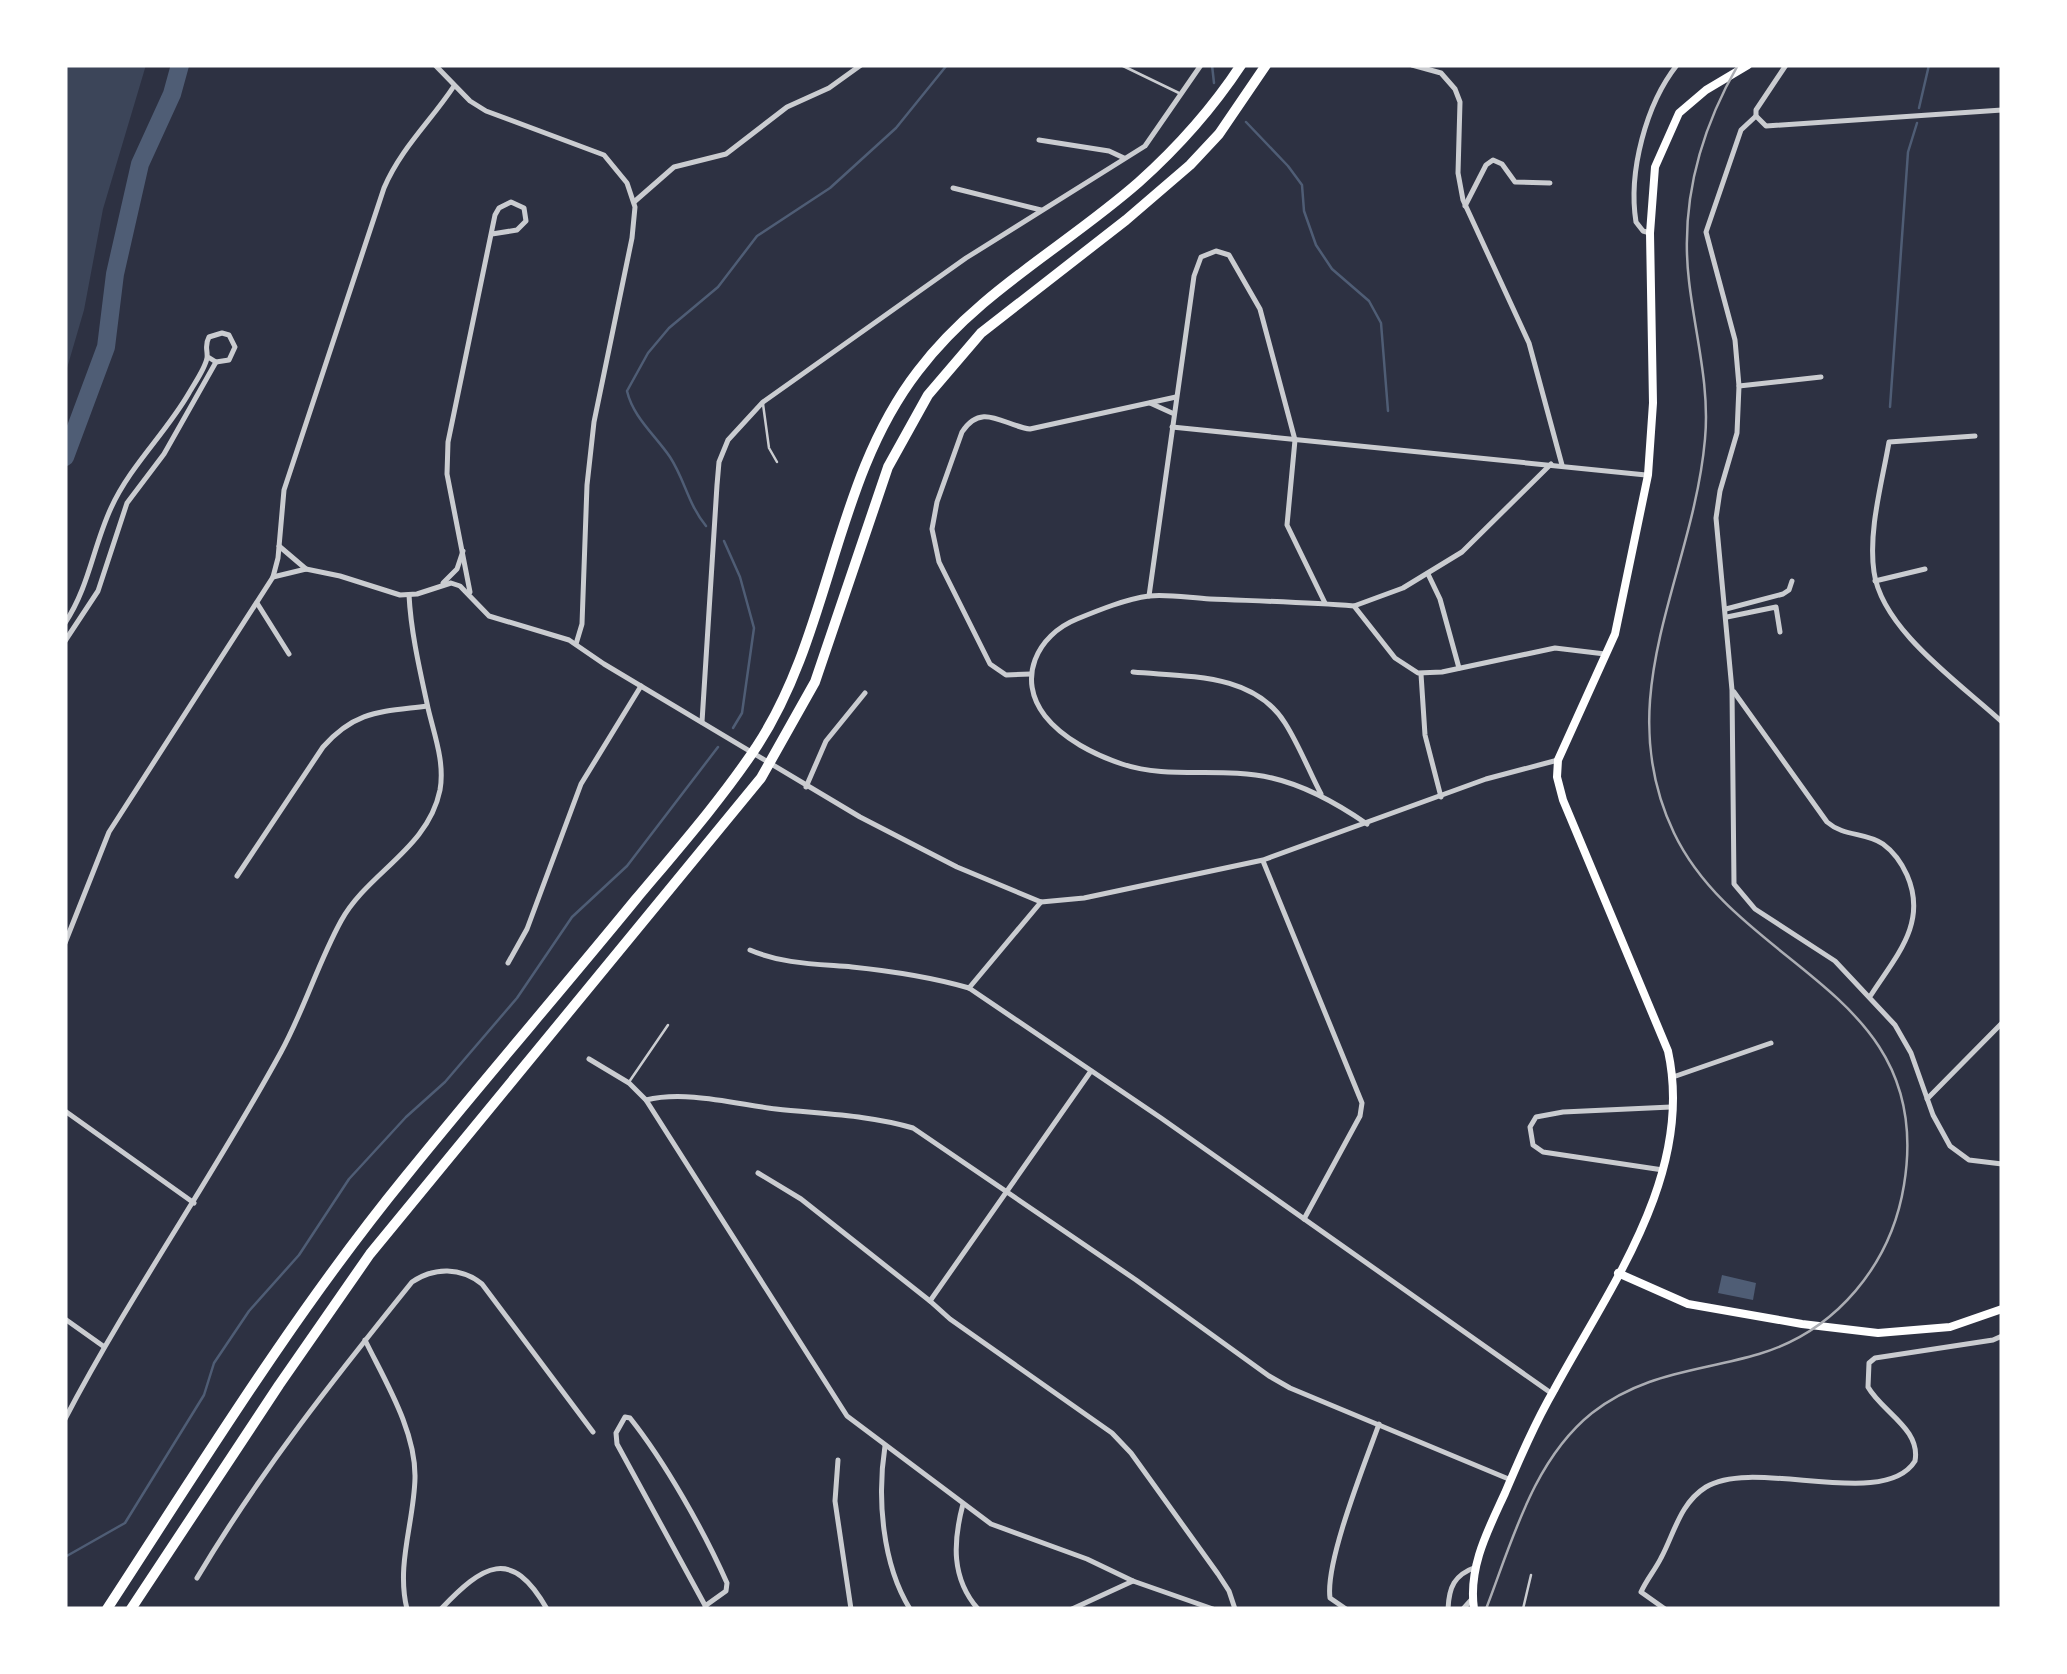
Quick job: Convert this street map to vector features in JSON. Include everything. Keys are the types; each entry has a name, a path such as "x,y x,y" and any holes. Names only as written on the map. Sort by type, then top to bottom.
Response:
{"highway":[{"path":"107,1609 274,1352 338,1262 696,828 761,740 817,614 866,464 889,416 916,374 992,293 1137,183 1187,136 1241,65"},
{"path":"131,1609 370,1254 778,752 815,682 888,467 928,395 981,333 1190,165 1219,134 1266,65"}],"main road":[{"path":"1473,1604 1476,1567 1511,1480 1552,1393 1651,1209 1663,1170 1672,1077 1664,1040 1559,789 1558,760 1621,614 1648,475 1653,403 1650,233 1655,167 1669,130 1690,101 1748,65"},
{"path":"1618,1273 1680,1302 1878,1333 1928,1331 1973,1321 2002,1308"}],"street":[{"path":"435,65 486,111 604,155 628,183 634,202 632,238 594,422 587,484 582,624 576,644"},
{"path":"634,202 674,167 736,148 786,107 829,88 861,65"},
{"path":"702,722 719,462 728,440 762,402 966,258 1145,146 1201,65"},
{"path":"1412,65 1441,72 1459,98 1458,173 1465,206 1529,343 1562,464"},
{"path":"1650,233 1636,222 1637,171 1651,114 1677,65"},
{"path":"1786,65 1758,102 1756,116 1741,130 1705,238 1734,340 1739,386 1737,433 1716,518 1732,690 1734,884 1755,909 1820,948 1871,996 1904,1037 1942,1135 1960,1154 1979,1163 2002,1164"},
{"path":"65,942 109,832 272,577 284,490 384,188 401,153 454,86"},
{"path":"1756,116 1766,126 1778,126 2002,110"},
{"path":"1040,140 1109,150 1124,158"},
{"path":"1465,206 1486,165 1493,160 1502,164 1515,182 1550,183"},
{"path":"954,188 1041,210"},
{"path":"471,595 446,460 492,234 499,208 511,202 524,208 526,221 522,226 492,234"},
{"path":"1014,203 1022,222"},
{"path":"1150,596 1194,276 1202,257 1216,252 1229,255 1260,309 1294,440 1286,516 1290,533 1324,604"},
{"path":"65,623 84,588 117,496 188,394 208,356 209,337 215,333 234,340 234,354 223,363 208,356"},
{"path":"65,641 98,592 128,503 164,454 216,362"},
{"path":"1739,386 1822,377"},
{"path":"188,394 196,400"},
{"path":"1032,674 1006,675 990,664 939,562 933,516 962,432 980,416 1002,418 1030,429 1176,397"},
{"path":"1147,402 1173,414"},
{"path":"1172,428 1648,475"},
{"path":"1975,436 1889,442 1873,560 1886,606 1906,633 2002,722"},
{"path":"1367,824 1322,796 1251,774 1162,771 1107,758 1065,734 1046,716 1032,687 1035,655 1066,623 1150,596 1354,606 1403,588 1483,535 1552,464"},
{"path":"279,546 306,570"},
{"path":"441,585 457,569 464,548"},
{"path":"1876,580 1925,569"},
{"path":"272,577 306,570 409,595 441,585 460,586 488,616 576,644 806,786 957,867 1041,902 1084,898 1263,860 1521,768 1558,760"},
{"path":"1428,574 1440,599 1459,668"},
{"path":"1726,613 1783,594 1792,581"},
{"path":"65,1419 103,1346 194,1203 282,1052 341,921 361,894 408,848 433,811 442,774 412,631 409,595"},
{"path":"256,603 289,654"},
{"path":"1354,606 1395,658 1421,674 1555,648 1605,654"},
{"path":"1726,613 1776,607 1780,632"},
{"path":"1133,672 1234,684 1258,695 1285,722 1322,796"},
{"path":"1421,674 1425,736 1440,797"},
{"path":"508,963 526,929 581,784 640,686"},
{"path":"1732,690 1827,822 1838,832 1882,843 1906,873 1914,898 1913,927 1871,996"},
{"path":"806,786 826,741 865,693"},
{"path":"238,876 323,747 340,728 373,713 428,706"},
{"path":"1263,860 1362,1103 1360,1116 1304,1219"},
{"path":"969,988 1041,902"},
{"path":"750,950 786,961 888,972 969,988 1552,1393"},
{"path":"1927,1099 2002,1023"},
{"path":"1672,1077 1771,1043"},
{"path":"589,1059 628,1083 646,1100 838,1406 858,1426 1006,1532 1078,1555 1132,1580 1214,1609"},
{"path":"930,1301 1092,1070"},
{"path":"646,1100 696,1099 900,1124 928,1137 1269,1376 1511,1480"},
{"path":"1663,1170 1543,1152 1533,1145 1530,1128 1536,1117 1563,1112 1671,1107"},
{"path":"65,1111 194,1203"},
{"path":"758,1173 825,1217 950,1320 1112,1433 1131,1453 1230,1591 1235,1609"},
{"path":"197,1578 256,1484 341,1367 422,1275 443,1270 467,1275 482,1284 594,1432"},
{"path":"65,1320 103,1346"},
{"path":"1665,1609 1642,1592 1661,1559 1669,1535 1704,1488 1737,1478 1846,1484 1900,1475 1911,1469 1915,1461 1915,1445 1868,1387 1870,1363 1875,1358 2002,1336"},
{"path":"365,1340 415,1462 403,1586 407,1609"},
{"path":"627,1416 667,1476 726,1583 726,1591 706,1608 617,1444 616,1433 627,1416"},
{"path":"1346,1609 1330,1598 1330,1582 1348,1513 1379,1423"},
{"path":"885,1446 882,1481 889,1555 896,1582 910,1609"},
{"path":"838,1460 836,1511 851,1609"},
{"path":"963,1504 956,1564 966,1594 978,1609"},
{"path":"1448,1609 1453,1582 1476,1567"},
{"path":"441,1609 481,1572 502,1569 522,1574 547,1609"},
{"path":"1072,1609 1132,1580"},
{"path":"1463,1609 1473,1604"}],"lane":[{"path":"1121,65 1183,94"},
{"path":"762,402 769,448 777,462"},
{"path":"628,1083 668,1024"},
{"path":"1522,1609 1530,1575"}],"shaded area":[{"path":"65,65 146,65 103,209 84,310 65,375"},
{"path":"1722,1275 1756,1283 1753,1300 1718,1293"}],"waterway":[{"path":"65,457 106,347 115,274 140,164 172,94 180,65"},
{"path":"706,526 675,466 639,418 627,391 648,353 669,328 718,287 757,236 830,188 896,128 947,65"},
{"path":"1212,65 1214,83"},
{"path":"1919,108 1929,65"},
{"path":"1246,122 1302,185 1304,211 1316,245 1332,269 1369,301 1381,323 1388,411"},
{"path":"1890,407 1908,152 1917,123"},
{"path":"724,541 740,577 754,628 742,713 733,728"},
{"path":"65,1557 125,1523 204,1395 214,1363 249,1311 299,1255 349,1179 406,1117 445,1082 517,998 572,917 627,866 718,747"}],"railway":[{"path":"1486,1609 1539,1478 1572,1432 1592,1413 1632,1389 1759,1354 1787,1343 1835,1312 1873,1268 1887,1242 1904,1185 1906,1120 1891,1068 1863,1025 1826,988 1742,919 1704,880 1674,833 1656,782 1649,732 1652,684 1660,636 1698,490 1705,439 1704,380 1687,252 1691,196 1703,142 1738,65"}]}
